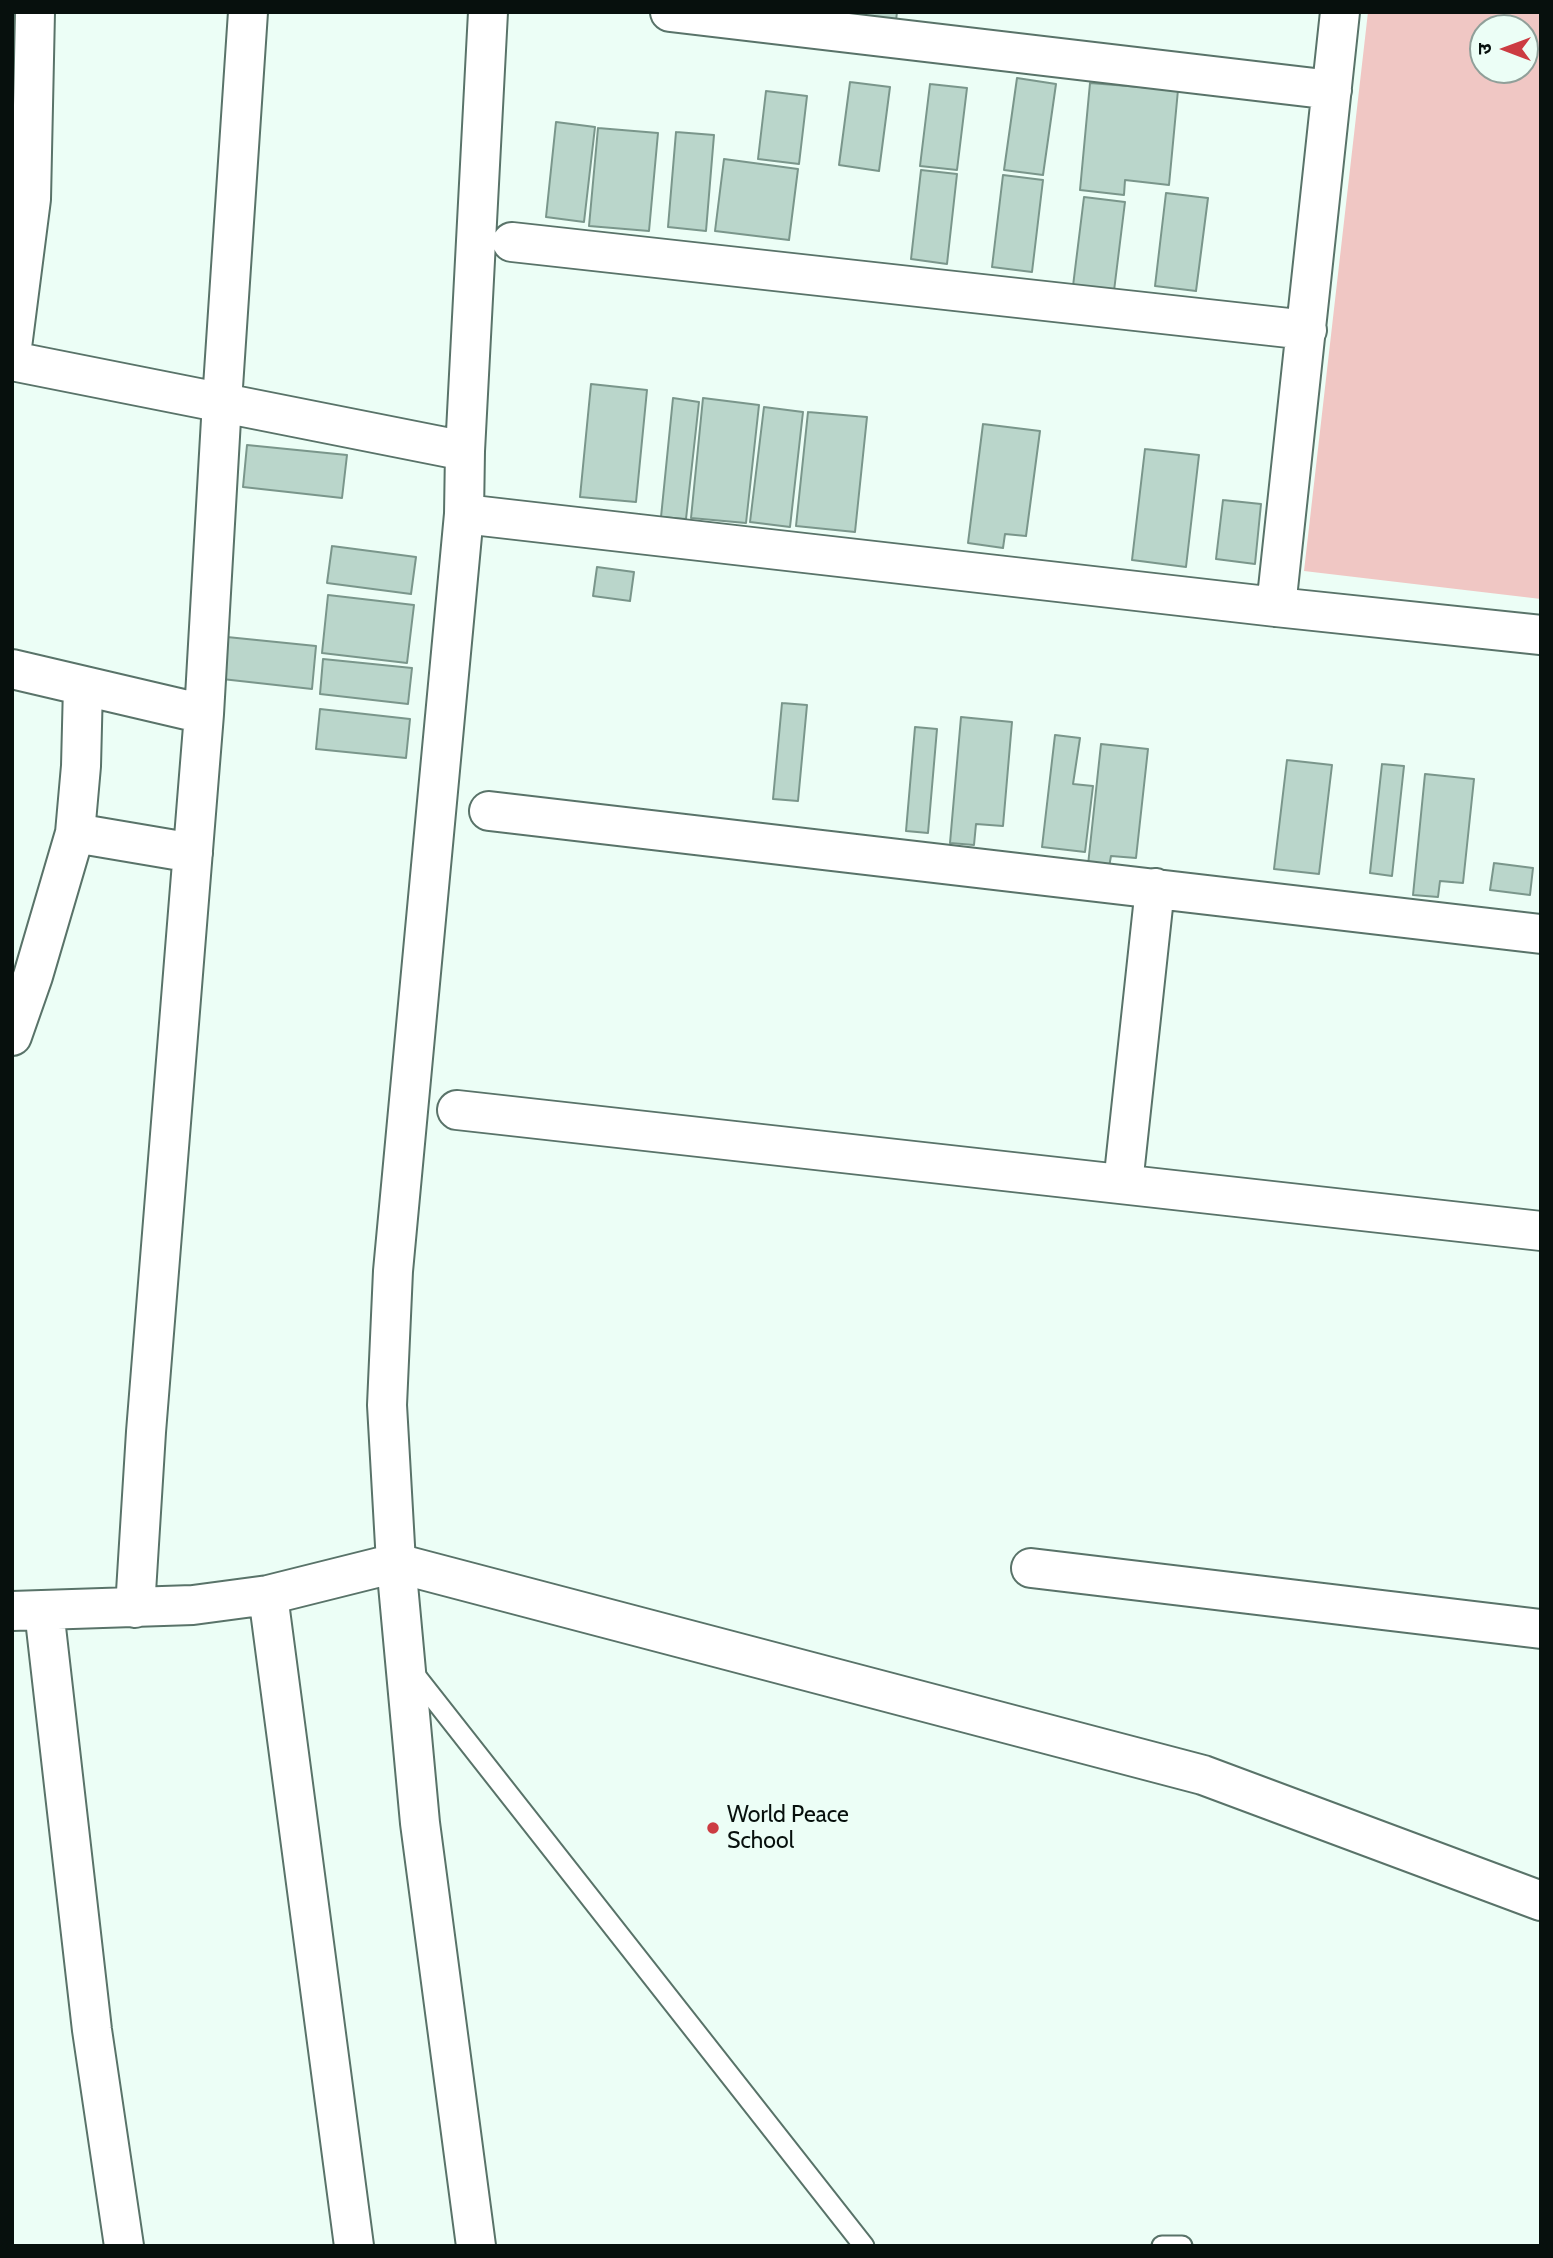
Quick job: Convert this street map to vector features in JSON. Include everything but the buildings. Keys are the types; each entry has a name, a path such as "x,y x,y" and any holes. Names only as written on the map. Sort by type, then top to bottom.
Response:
{"street":[{"path":"12,347 31,199 35,12"},
{"path":"135,1608 146,1432 204,714 248,12"},
{"path":"476,2246 420,1823 396,1563 387,1405 393,1271 464,514 488,12"},
{"path":"670,12 1332,90"},
{"path":"1276,607 1340,12"},
{"path":"512,242 1307,330"},
{"path":"12,361 465,451"},
{"path":"464,514 1541,635"},
{"path":"12,669 204,714"},
{"path":"12,1036 75,833 81,766 83,686"},
{"path":"489,811 1541,934"},
{"path":"75,833 193,853"},
{"path":"1123,1184 1154,888"},
{"path":"457,1110 1541,1231"},
{"path":"124,2246 28,1611 193,1605 268,1595 396,1563 1203,1775 1541,1900"},
{"path":"1031,1568 1541,1629"},
{"path":"268,1595 354,2246"}],"lane":[{"path":"405,1662 864,2246"},
{"path":"1162,2246 1182,2246"}],"shaded area":[{"path":"1368,12 1541,12 1541,599 1304,571"}],"place":[{"name":"World Peace School","path":"713,1828"}]}
